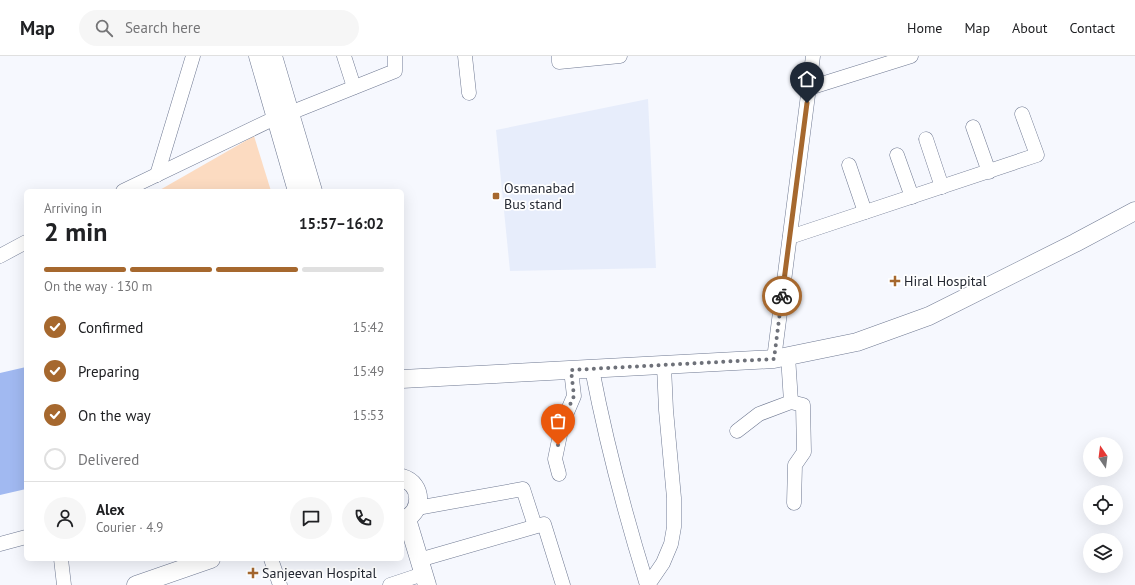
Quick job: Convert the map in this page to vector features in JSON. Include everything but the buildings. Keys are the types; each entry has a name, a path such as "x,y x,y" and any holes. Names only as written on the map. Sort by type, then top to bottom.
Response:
{"main road":[{"path":"258,56 312,189"},
{"path":"273,56 282,116 298,189"},
{"path":"404,379 664,366 781,358 857,342 929,316 1075,243 1135,211"},
{"path":"404,479 411,482 416,487 418,494 419,501 408,516 423,573"},
{"path":"136,585 205,561"},
{"path":"158,584 220,561"}],"street":[{"path":"157,175 193,56"},
{"path":"344,56 354,87"},
{"path":"128,189 282,116 394,72 395,56"},
{"path":"465,56 469,94"},
{"path":"559,56 559,62 620,56"},
{"path":"791,402 781,358 790,237 813,56"},
{"path":"809,88 911,56"},
{"path":"790,237 1037,155 1022,114"},
{"path":"973,127 989,172"},
{"path":"926,139 942,187"},
{"path":"897,155 912,197"},
{"path":"849,165 865,212"},
{"path":"0,256 24,243"},
{"path":"648,585 663,563 671,544 674,527 674,498 666,410 664,366"},
{"path":"592,369 603,421 625,509 648,585"},
{"path":"559,474 555,459 565,416 574,396 571,370"},
{"path":"737,431 759,414 791,402 803,405 804,452 796,465 794,503"},
{"path":"408,516 523,489 535,526"},
{"path":"390,585 423,573 535,526 544,524 563,585"},
{"path":"0,544 24,538"},
{"path":"61,561 64,585"},
{"path":"272,561 280,585"}],"shaded area":[{"path":"648,99 656,268 510,271 496,130"},
{"path":"254,136 270,189 161,189"}],"water":[{"path":"24,367 24,489 0,495 0,373"}],"way so far":[{"path":"558,445 565,416 574,396 571,370 774,359 782,296"}],"place":[{"name":"Osmanabad Bus stand","path":"496,196"},
{"name":"Hiral Hospital","path":"895,281"},
{"name":"Sanjeevan Hospital","path":"253,573"}],"route":[{"path":"782,296 807,103"}]}
